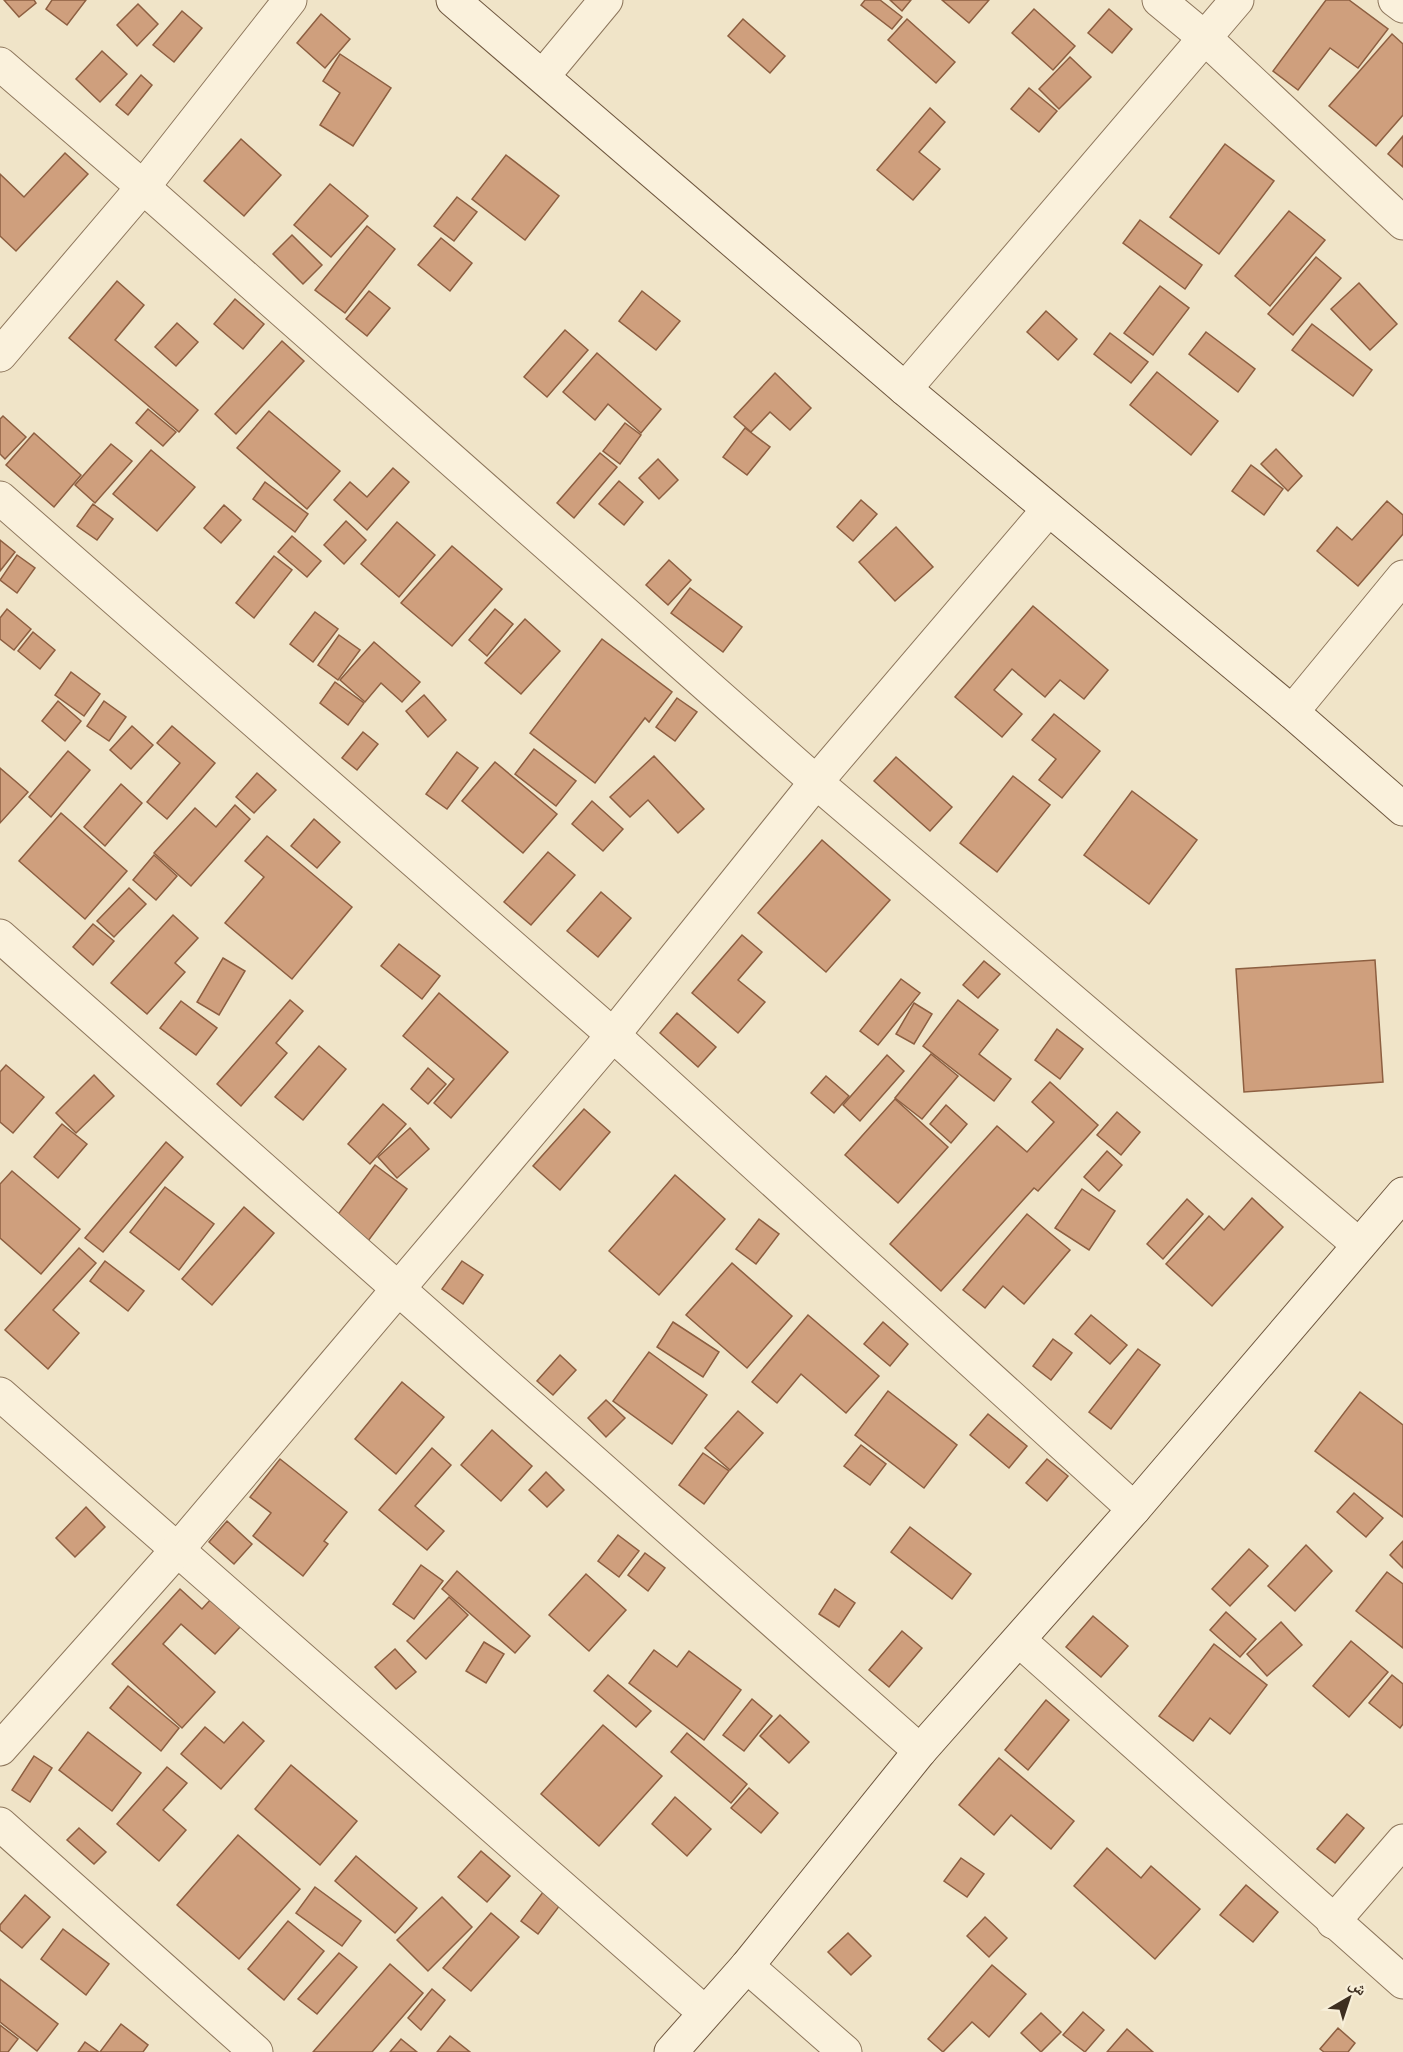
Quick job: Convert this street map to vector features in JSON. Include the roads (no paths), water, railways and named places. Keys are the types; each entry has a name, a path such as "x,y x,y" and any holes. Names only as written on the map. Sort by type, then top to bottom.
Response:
{"street":[{"path":"0,355 143,187 290,0"},
{"path":"453,0 905,389 1292,712 1403,809"},
{"path":"543,76 606,0"},
{"path":"1160,0 1206,39 1403,223"},
{"path":"905,389 1237,0"},
{"path":"1395,0 1403,6"},
{"path":"0,64 143,187 816,782 1359,1245"},
{"path":"0,498 613,1035 1134,1509"},
{"path":"0,1749 178,1550 613,1035 816,782 1048,510"},
{"path":"1292,712 1403,577"},
{"path":"0,936 920,1751"},
{"path":"671,2052 747,1966 920,1751 1020,1641 1403,1194"},
{"path":"0,1394 704,2012"},
{"path":"1020,1641 1403,1982"},
{"path":"0,1824 256,2052"},
{"path":"1333,1922 1403,1841"},
{"path":"747,1966 845,2052"}]}
